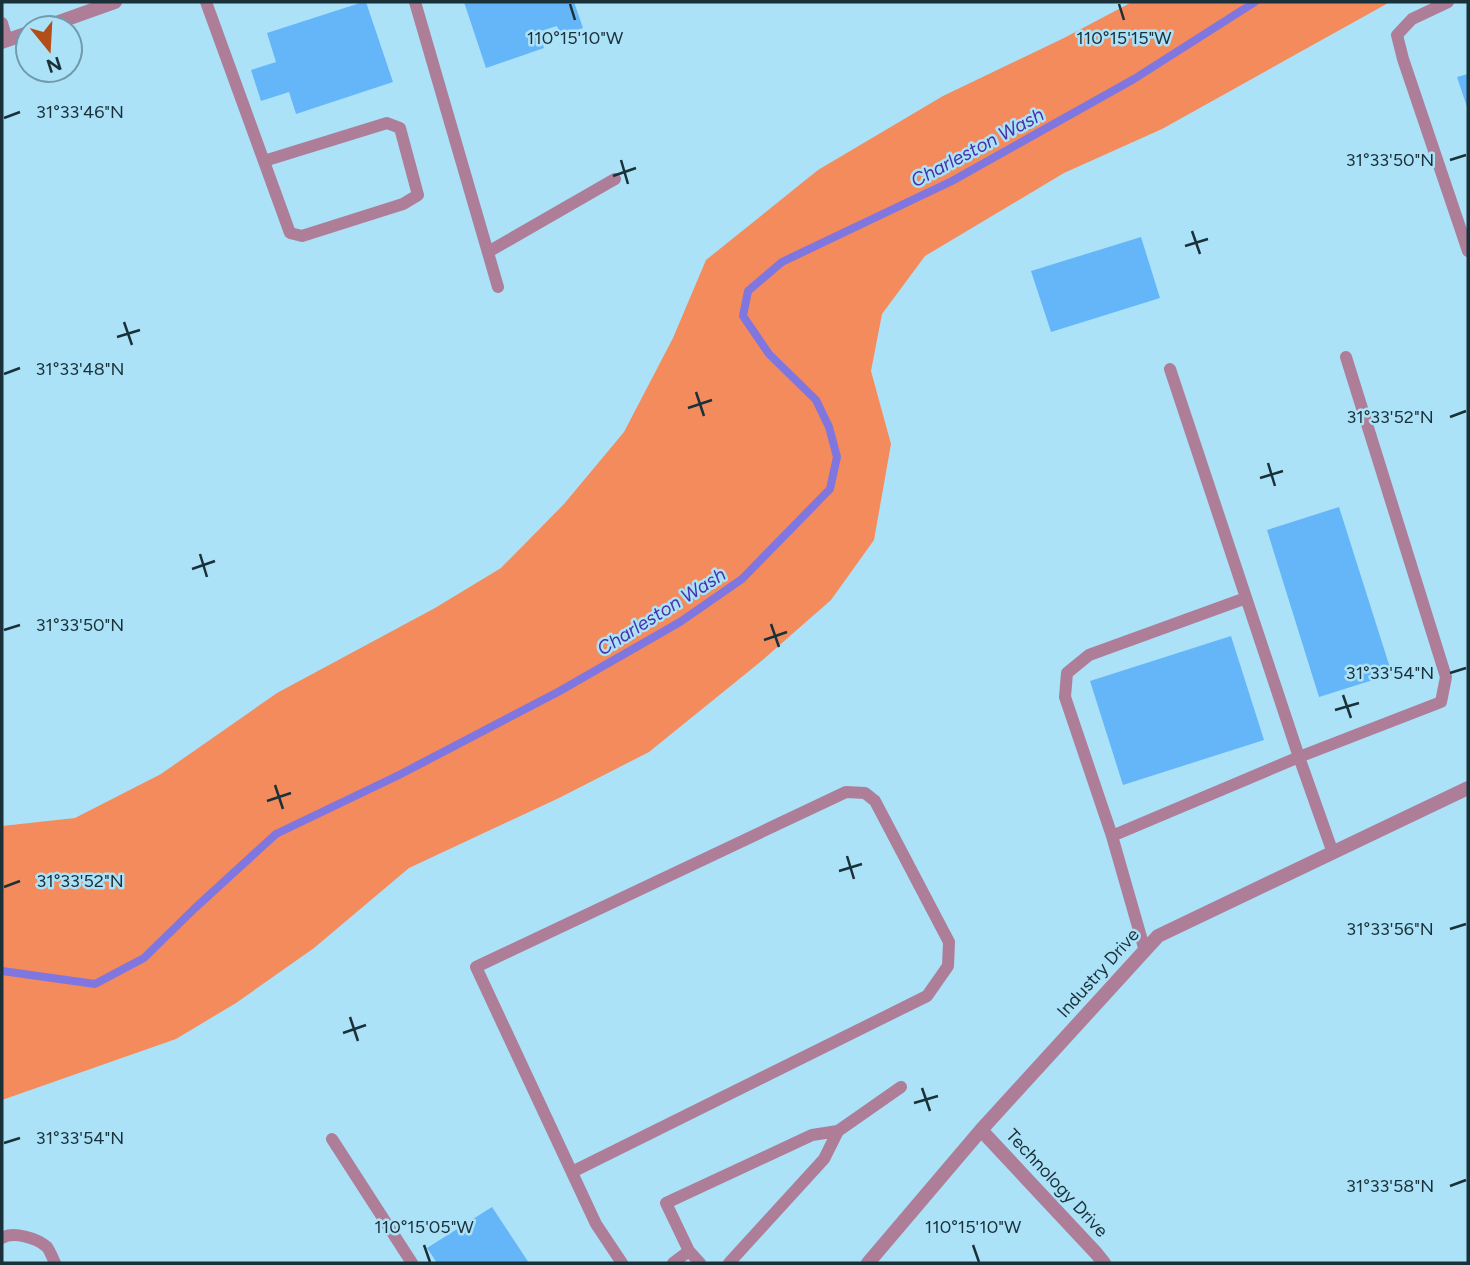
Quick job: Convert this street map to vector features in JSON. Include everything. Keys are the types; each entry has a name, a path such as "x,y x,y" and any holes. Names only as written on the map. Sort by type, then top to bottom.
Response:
{"street":[{"path":"81,14 115,2"},
{"name":"Industry Drive","path":"868,1263 981,1130 1158,936 1468,788"},
{"name":"Technology Drive","path":"981,1130 1104,1263"}],"lane":[{"path":"206,2 290,233 302,236 403,204 418,195 400,128 387,123 264,161"},
{"path":"415,2 498,287"},
{"path":"1448,2 1412,19 1397,35 1468,251"},
{"path":"2,23 5,41"},
{"path":"488,252 615,179"},
{"path":"1112,836 1299,757 1441,702 1446,677 1346,356"},
{"path":"1170,369 1333,852"},
{"path":"1144,951 1112,836 1065,697 1067,673 1089,655 1246,598"},
{"path":"572,1172 927,996 948,966 949,942 875,801 865,793 846,792 476,967 596,1224 622,1263"},
{"path":"700,1263 689,1251 666,1203 812,1135 838,1131 901,1087"},
{"path":"729,1263 824,1159 838,1131"},
{"path":"332,1139 412,1263"},
{"path":"2,1238 7,1234 25,1236 47,1247 55,1263"},
{"path":"673,1263 689,1251"}],"shaded area":[{"path":"1132,2 1390,2 1162,129 1064,173 925,256 882,314 871,371 891,444 874,540 831,600 759,663 649,752 559,798 409,868 314,948 236,1003 176,1039 2,1100 2,826 75,818 161,774 277,693 435,608 501,568 564,504 624,432 673,338 706,260 818,170 943,96"}],"building":[{"path":"366,2 393,82 296,114 289,92 261,101 251,70 276,62 267,33"},
{"path":"464,2 574,2 583,28 560,36 557,26 538,32 544,48 486,68"},
{"path":"1468,74 1468,110 1457,77"},
{"path":"1141,237 1160,298 1051,332 1031,271"},
{"path":"1339,507 1392,674 1319,697 1267,530"},
{"path":"1231,636 1264,740 1123,785 1090,681"},
{"path":"492,1207 529,1263 437,1263 427,1248"}],"waterway":[{"name":"Charleston Wash","path":"2,971 95,984 144,958 276,834 399,775 558,692 680,622 742,579 830,489 837,457 829,427 816,400 769,354 743,316 748,291 782,262 952,181 1134,79 1255,2"}]}
